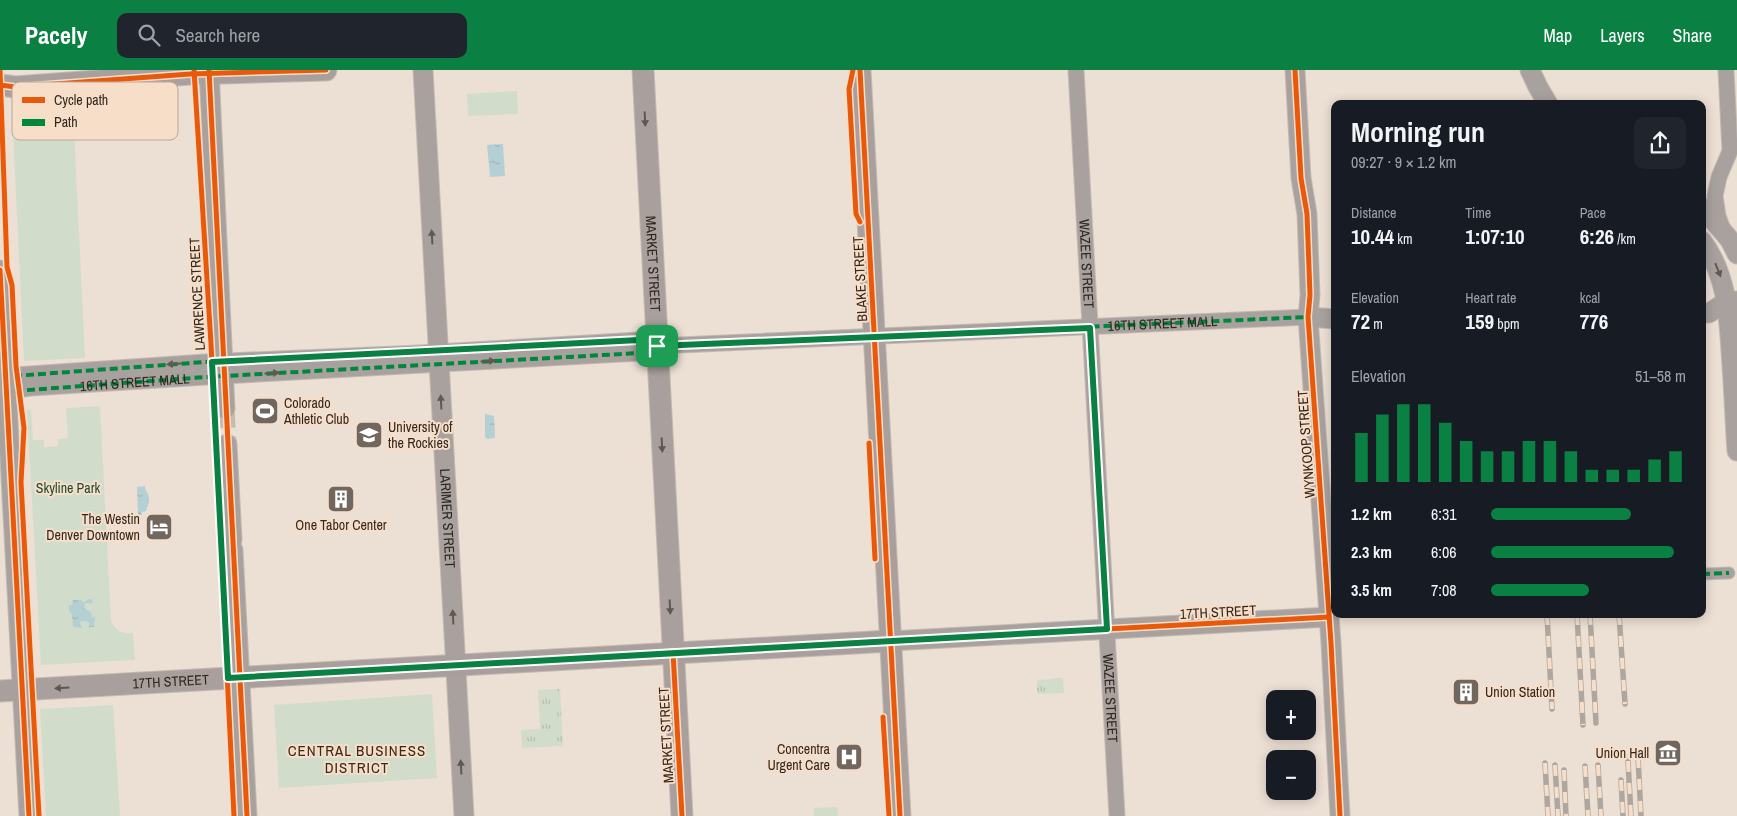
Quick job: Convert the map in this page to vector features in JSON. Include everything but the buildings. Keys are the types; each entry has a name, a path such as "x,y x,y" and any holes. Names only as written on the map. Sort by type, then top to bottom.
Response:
{"main road":[{"path":"80,82 209,72 326,70"},
{"name":"MARKET STREET","path":"643,70 682,816"},
{"name":"BLAKE STREET","path":"860,70 900,816"},
{"name":"17TH STREET","path":"0,691 890,641"}],"street":[{"name":"LARIMER STREET","path":"423,70 464,816"},
{"name":"WAZEE STREET","path":"1076,70 1117,816"},
{"name":"WYNKOOP STREET","path":"1295,70 1301,178 1307,214 1310,295 1308,317 1329,617 1340,816"},
{"path":"1530,70 1546,100"},
{"path":"1725,234 1718,216 1715,196 1716,186 1730,156 1726,70"},
{"name":"LAWRENCE STREET","path":"209,72 225,409"},
{"path":"1706,182 1714,178 1730,156"},
{"path":"1706,212 1725,234 1737,254"},
{"path":"1706,248 1720,273 1731,301 1730,335 1737,451"},
{"path":"0,270 3,384 29,816"},
{"path":"1706,313 1731,301"},
{"name":"16TH STREET MALL","path":"3,384 223,369 439,358 640,353 657,346 1308,317"},
{"path":"1308,317 1331,319"},
{"path":"227,444 247,816"},
{"path":"1706,574 1729,573"},
{"name":"17TH STREET","path":"890,641 1329,617"}],"green space":[{"path":"517,91 518,114 468,116 467,94"},
{"path":"13,140 75,140 85,358 24,361"},
{"name":"Skyline Park","path":"100,406 111,621 120,632 133,633 135,660 41,665 27,410 31,410 33,440 44,440 44,447 58,446 58,439 68,438 66,408"},
{"path":"1063,678 1064,693 1037,694 1037,680"},
{"path":"560,689 563,746 522,748 521,730 540,729 538,690"},
{"path":"432,694 437,778 279,788 274,705"},
{"path":"113,705 120,816 46,816 40,709"},
{"path":"837,807 838,816 814,816 814,808"}],"water":[{"path":"503,144 505,176 490,177 487,145"},
{"path":"485,414 494,416 494,438 487,439 485,437"},
{"path":"145,486 149,503 146,511 141,512 142,515 138,515 137,487"},
{"path":"92,599 93,603 89,605 89,603 85,603 84,608 91,612 92,618 95,616 94,627 89,627 89,622 81,621 82,628 73,627 69,605 72,605 73,600 81,600 83,603"}],"tunnel":[{"path":"225,409 227,444"}],"railway":[{"path":"1547,618 1552,709"},
{"path":"1577,618 1583,725"},
{"path":"1590,618 1596,723"},
{"path":"1619,618 1625,704"},
{"path":"1638,757 1641,816"},
{"path":"1628,761 1631,816"},
{"path":"1545,763 1548,816"},
{"path":"1555,765 1558,816"},
{"path":"1598,765 1601,816"},
{"path":"1585,766 1588,816"},
{"path":"1564,770 1566,816"},
{"path":"1621,780 1623,816"}],"marked path":[{"path":"14,376 205,362 420,353 639,340 657,346 1308,317"},
{"path":"15,391 206,377 640,353 657,346"},
{"path":"1706,574 1729,573"}],"cycle path":[{"path":"0,70 7,267 12,285 16,366 24,428 21,482 39,816"},
{"path":"194,70 211,344 234,816"},
{"path":"209,70 247,816"},
{"path":"82,82 190,74 326,70"},
{"path":"853,70 849,89 856,214 860,222"},
{"path":"860,70 900,816"},
{"path":"1295,70 1301,178 1307,214 1310,295 1308,317 1331,643 1340,816"},
{"path":"0,85 12,87"},
{"path":"0,270 29,816"},
{"path":"869,443 875,559"},
{"path":"1107,629 1329,617"},
{"path":"673,652 682,816"},
{"path":"883,717 889,816"}],"place":[{"name":"Colorado Athletic Club","path":"265,411"},
{"name":"University of the Rockies","path":"369,435"},
{"name":"One Tabor Center","path":"341,499"},
{"name":"The Westin Denver Downtown","path":"159,527"},
{"name":"Union Station","path":"1466,692"},
{"name":"Union Hall","path":"1668,753"},
{"name":"Concentra Urgent Care","path":"849,757"}],"district":[{"name":"CENTRAL BUSINESS DISTRICT","path":"357,760"}],"route":[{"path":"1090,328 1107,629 228,678 212,362 420,353 639,340 657,346 1090,328"}]}
